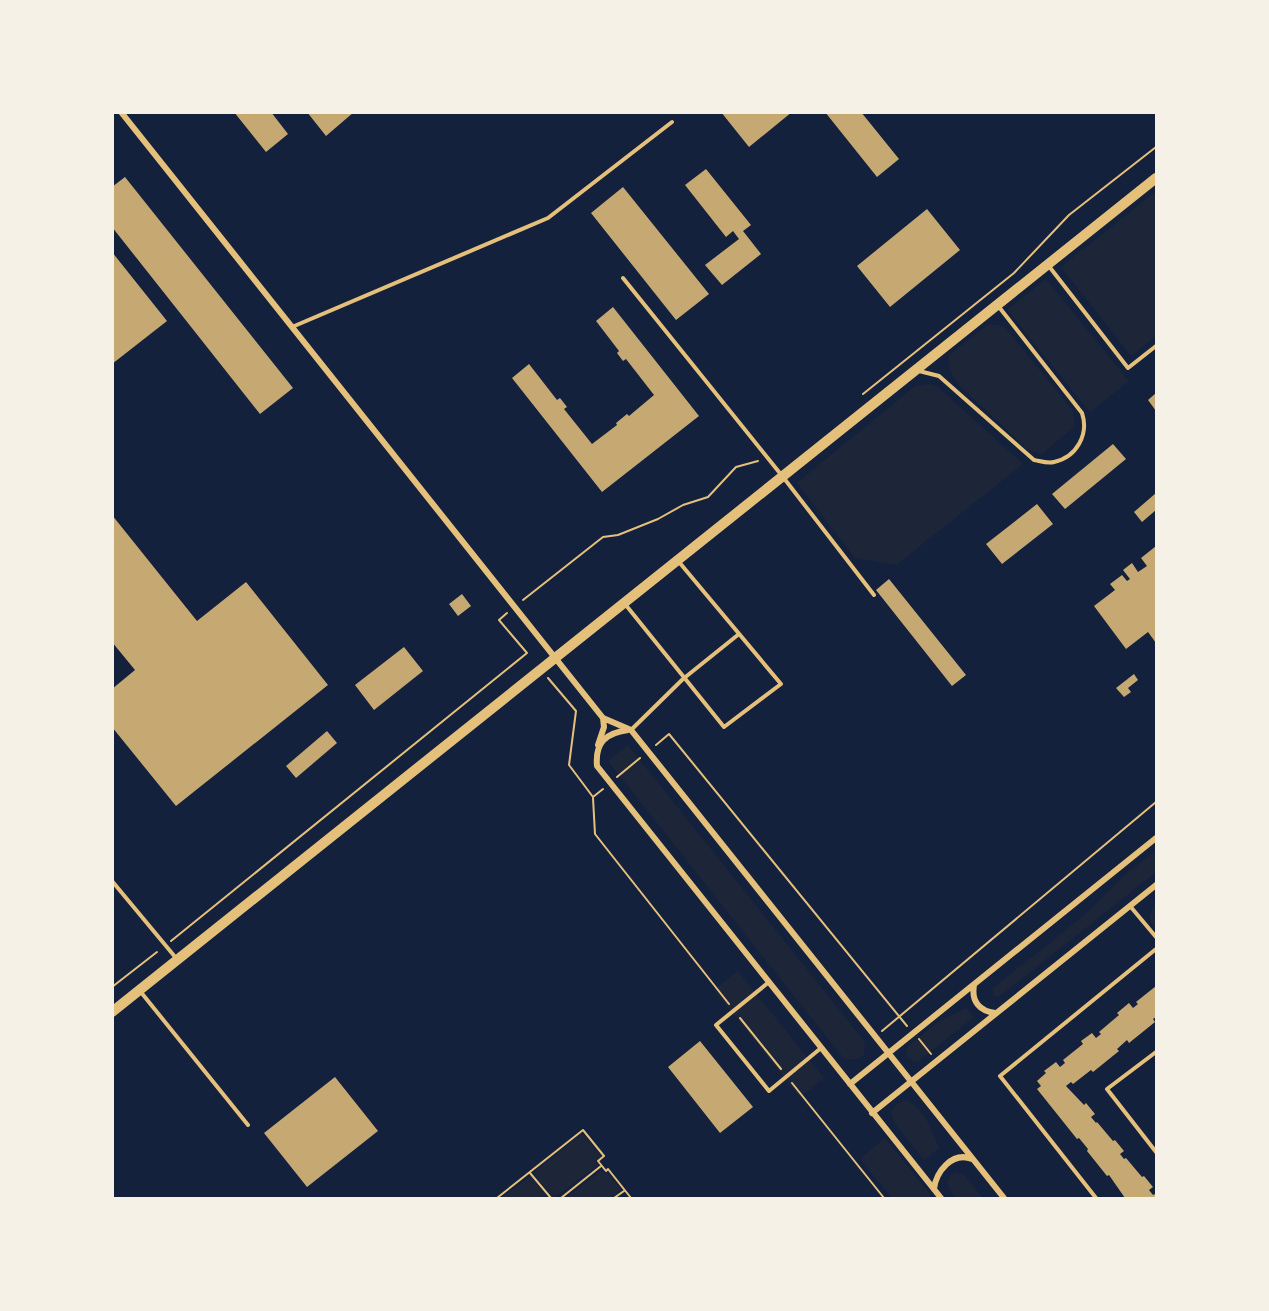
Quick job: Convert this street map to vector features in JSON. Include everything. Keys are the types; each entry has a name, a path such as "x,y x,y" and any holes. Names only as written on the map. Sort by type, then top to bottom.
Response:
{"street":[{"path":"122,112 603,718 631,730 1004,1198"},
{"path":"112,1012 1156,178"},
{"path":"603,718 604,727 596,754 597,766 941,1198"},
{"path":"598,746 614,733 631,730"},
{"path":"850,1084 1156,838"},
{"path":"872,1113 1156,885"},
{"path":"974,985 973,992 977,1005 983,1010 995,1013"},
{"path":"933,1189 946,1164 960,1158 973,1159"}],"lane":[{"path":"292,327 548,218 672,122"},
{"path":"1047,265 1128,368 1156,346"},
{"path":"623,278 769,459 874,595"},
{"path":"915,370 939,376 1034,460 1053,463 1072,454 1083,439 1085,422 1082,413 997,305"},
{"path":"624,604 724,727 781,684 678,561"},
{"path":"631,730 683,679 739,634"},
{"path":"112,881 178,961"},
{"path":"1130,906 1156,937"},
{"path":"1096,1198 1000,1076 1156,949"},
{"path":"769,982 716,1025 769,1091 821,1048"},
{"path":"140,991 248,1125"},
{"path":"1156,1052 1107,1089 1156,1152"}],"path":[{"path":"859,398 1014,273 1069,215 1156,147"},
{"path":"112,987 527,653 499,620 515,606 603,537 618,535 658,519 683,505 708,497 736,467 769,459"},
{"path":"593,797 595,834 884,1198"},
{"path":"876,1037 1156,802"},
{"path":"497,1198 583,1130 604,1156 598,1161 606,1171 608,1169 631,1198"},
{"path":"561,1198 602,1166"},
{"path":"530,1173 551,1198"},
{"path":"614,1198 624,1190"}],"shaded area":[{"path":"1156,191 1156,336 1131,356 1061,267"},
{"path":"1046,279 1129,381 1090,412 1007,310"},
{"path":"989,324 1004,326 1073,411 1075,426 1042,454 1028,450 960,386 951,372 949,355"},
{"path":"929,384 937,386 1023,464 896,565 855,558 797,483 915,386"},
{"path":"628,745 865,1042 864,1055 858,1059 844,1059 608,761"},
{"path":"1156,850 1156,872 999,997 993,996 993,988 1081,918 1125,875"},
{"path":"1156,902 1156,931 1150,916"},
{"path":"738,971 824,1078 800,1097 714,990"},
{"path":"966,1008 974,1017 919,1061 914,1062 907,1057 908,1046 938,1022"},
{"path":"908,1100 923,1115 939,1148 924,1160 894,1122 891,1112 898,1103"},
{"path":"582,1133 601,1156 595,1161 598,1165 554,1198 533,1173"},
{"path":"885,1138 933,1198 892,1198 860,1159"},
{"path":"602,1170 605,1174 607,1172 621,1190 610,1198 566,1198"},
{"path":"954,1172 965,1176 983,1198 956,1198 948,1182"},
{"path":"530,1176 548,1198 501,1198"}],"building":[{"path":"234,112 271,112 288,134 266,152"},
{"path":"307,112 354,112 326,136"},
{"path":"721,112 792,112 749,147"},
{"path":"825,112 861,112 899,159 877,177"},
{"path":"706,169 751,225 743,231 761,254 722,285 705,265 739,239 733,231 726,237 685,185"},
{"path":"125,177 293,388 260,414 112,227 112,187"},
{"path":"623,187 709,294 676,320 591,213"},
{"path":"927,209 960,250 890,307 857,266"},
{"path":"112,252 167,321 112,364"},
{"path":"613,307 699,416 602,492 512,378 529,364 557,400 560,398 567,407 564,409 592,444 617,425 616,423 627,414 629,416 654,395 626,359 623,361 617,353 619,351 596,321"},
{"path":"1156,393 1156,411 1148,400"},
{"path":"1113,444 1126,459 1065,509 1052,494"},
{"path":"1156,493 1156,510 1142,522 1134,512"},
{"path":"1037,504 1053,524 1002,564 986,544"},
{"path":"112,515 197,621 246,582 328,685 176,806 112,727 112,689 135,670 112,642"},
{"path":"1156,546 1156,643 1148,632 1126,649 1094,606 1115,590 1110,584 1122,575 1127,581 1130,579 1123,570 1132,563 1138,572 1147,566 1141,558"},
{"path":"889,579 966,675 952,686 876,590"},
{"path":"462,594 471,606 458,616 449,604"},
{"path":"404,647 423,671 374,710 355,685"},
{"path":"1134,674 1138,680 1128,688 1131,692 1124,697 1116,688"},
{"path":"327,731 337,743 296,778 286,766"},
{"path":"1156,986 1156,1017 1153,1019 1155,1022 1129,1043 1127,1040 1117,1049 1119,1051 1093,1072 1091,1070 1073,1084 1071,1082 1066,1086 1084,1105 1086,1103 1095,1114 1091,1117 1113,1141 1115,1140 1124,1151 1120,1154 1142,1177 1144,1176 1153,1187 1149,1190 1156,1195 1156,1198 1125,1198 1109,1175 1107,1176 1087,1151 1088,1149 1079,1138 1077,1139 1037,1089 1041,1086 1037,1081 1046,1073 1044,1071 1056,1062 1060,1067 1065,1063 1063,1060 1083,1044 1081,1041 1092,1033 1096,1038 1101,1034 1099,1032 1119,1015 1117,1013 1129,1003 1133,1008 1138,1004 1136,1002"},
{"path":"700,1041 753,1107 720,1133 668,1067"},
{"path":"335,1077 378,1131 307,1187 264,1133"}]}
